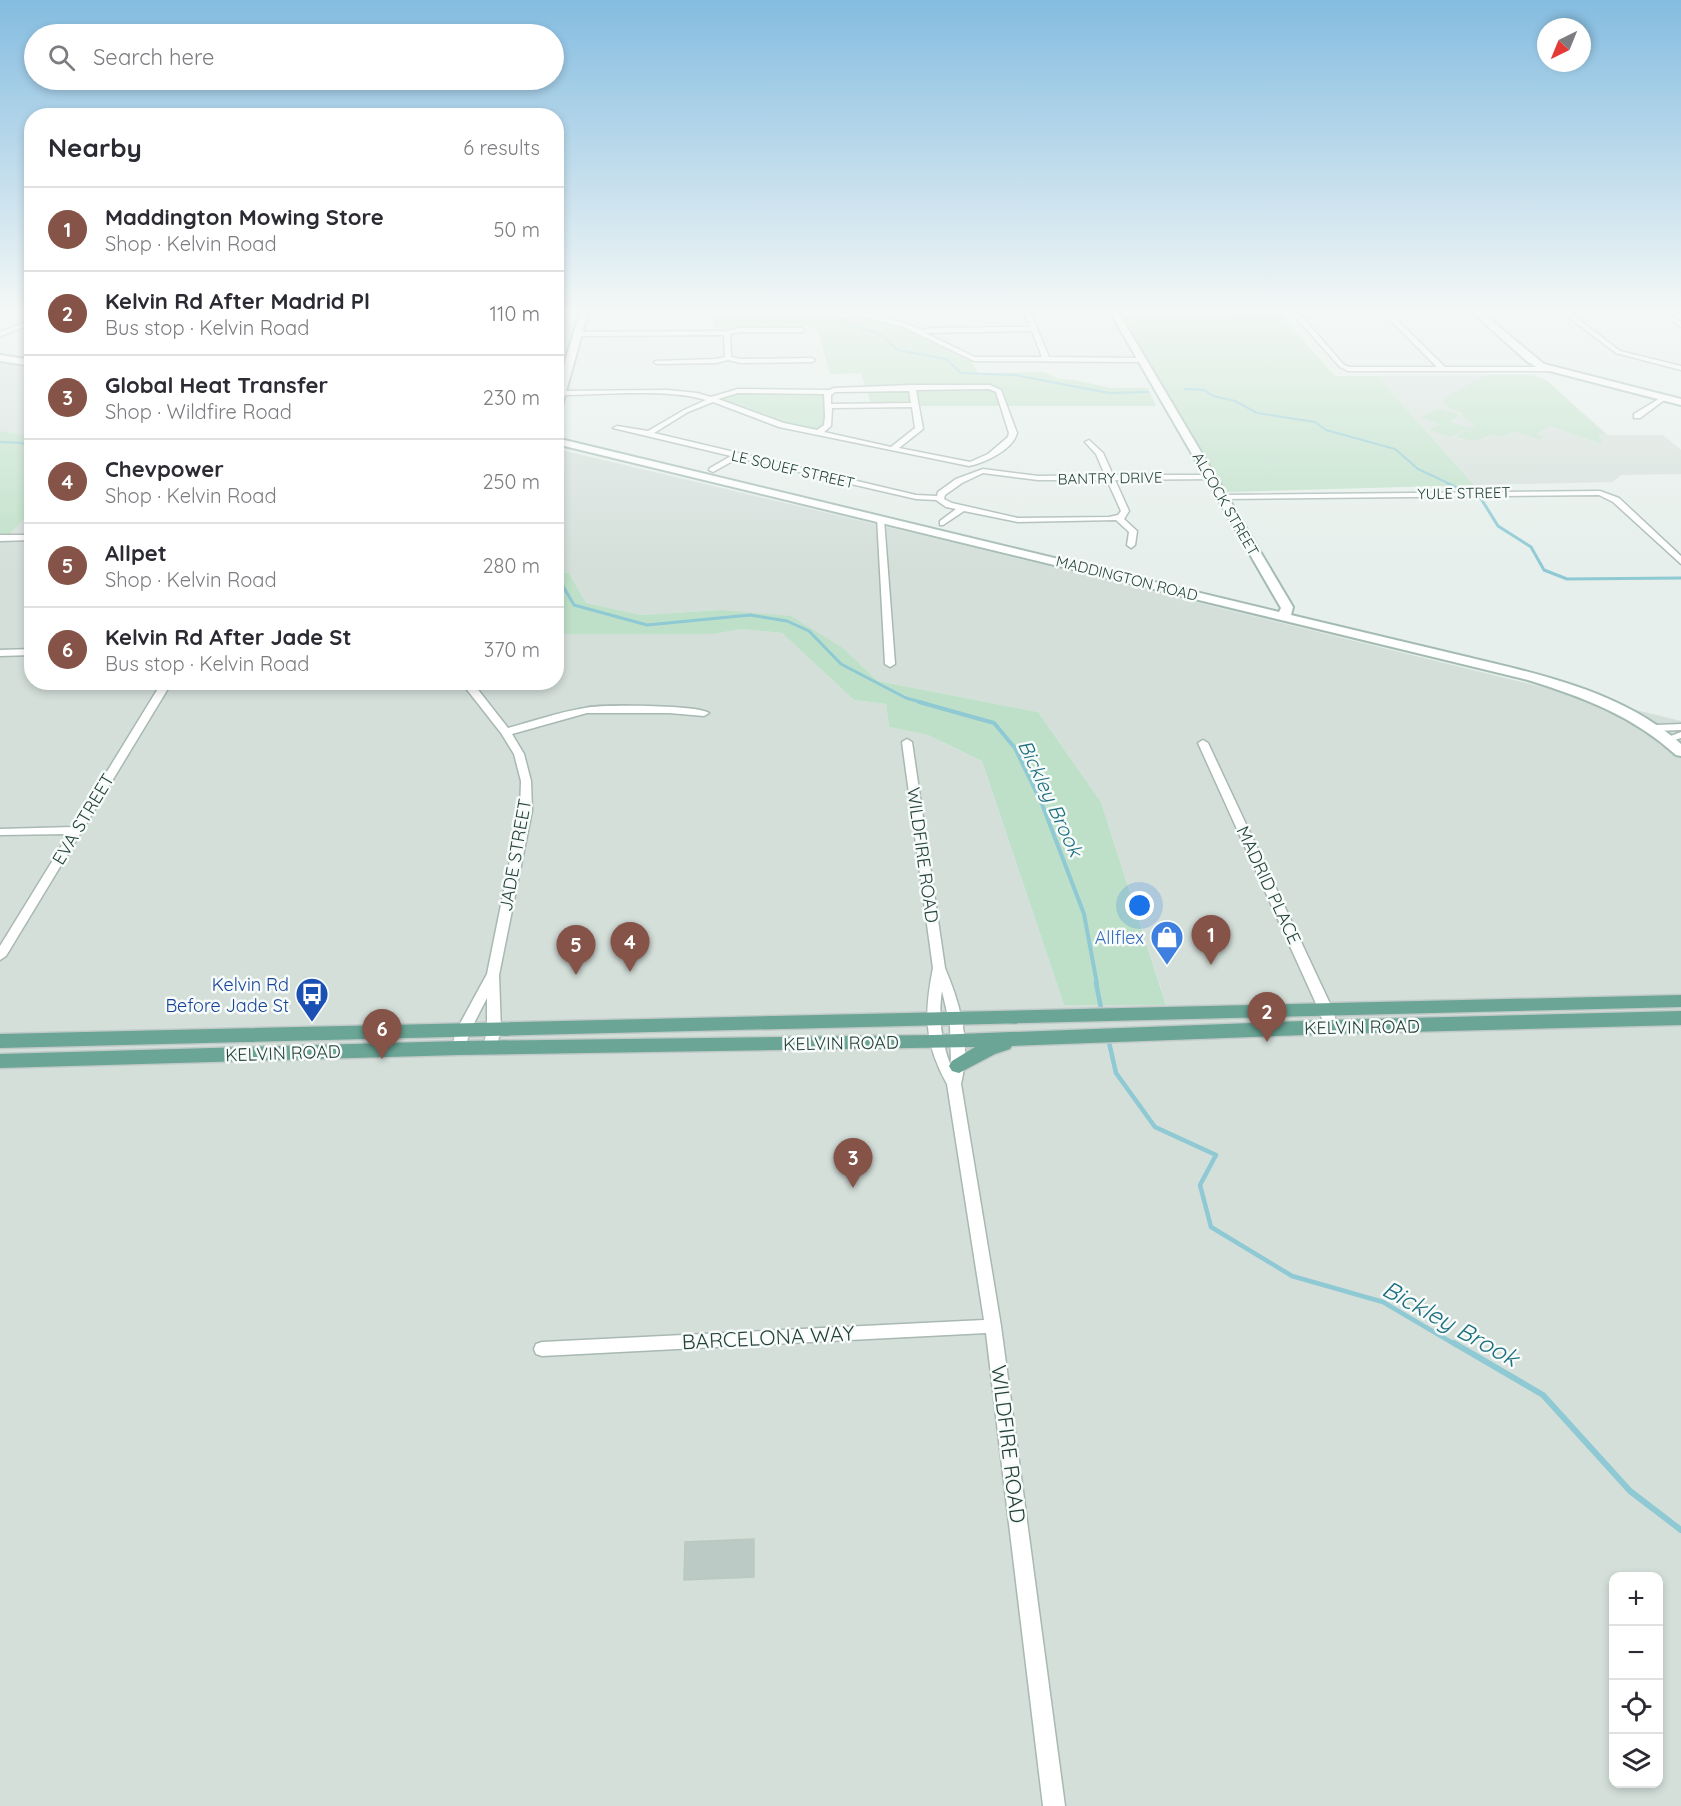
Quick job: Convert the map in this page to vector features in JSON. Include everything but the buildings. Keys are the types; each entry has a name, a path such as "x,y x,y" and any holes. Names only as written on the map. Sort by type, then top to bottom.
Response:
{"main road":[{"name":"ALCOCK STREET","path":"1163,396 1287,607 1278,615"},
{"path":"1657,396 1681,402"},
{"name":"MADDINGTON ROAD","path":"564,443 1278,615 1571,689 1604,701 1674,737 1681,752"},
{"name":"KELVIN ROAD","path":"492,1039 934,1042 1331,1027 1681,1001"},
{"name":"KELVIN ROAD","path":"0,1061 315,1052 461,1040 956,1018 1325,1008 1681,1018"},
{"path":"288,1035 312,1040 316,1044 315,1052"},
{"name":"KELVIN ROAD","path":"0,1041 288,1035 461,1040"},
{"path":"957,1075 988,1049 1020,1039"}],"street":[{"path":"693,396 745,410 774,423 968,466"},
{"path":"649,433 686,411 723,396"},
{"path":"818,433 827,426 829,396"},
{"path":"892,449 919,429 914,396"},
{"path":"939,498 959,480 968,466 991,456 1009,442 1012,433 1001,396"},
{"path":"1637,416 1664,398"},
{"path":"828,406 916,405"},
{"name":"LE SOUEF STREET","path":"617,428 649,433 656,437 916,497 939,498 945,504 1006,518 1032,521 1118,518"},
{"path":"1089,442 1099,453 1125,511 1118,518 1133,531 1131,545"},
{"path":"713,470 737,456"},
{"path":"959,480 984,469 991,456"},
{"name":"BANTRY DRIVE","path":"968,466 1038,478 1210,477"},
{"name":"YULE STREET","path":"1222,497 1599,493 1616,500 1681,561"},
{"path":"943,524 962,508"},
{"path":"880,519 890,664"},
{"path":"0,538 24,537"},
{"path":"0,653 24,652"},
{"name":"EVA STREET","path":"0,956 162,690"},
{"name":"JADE STREET","path":"472,690 506,732 519,754 526,781 526,810 493,974 492,1039"},
{"path":"506,732 587,710 669,710 704,713"},
{"path":"1656,728 1681,727"},
{"name":"WILDFIRE ROAD","path":"907,742 939,968 950,993 956,1018 957,1075 993,1326 1054,1806"},
{"name":"MADRID PLACE","path":"1203,743 1325,1008 1331,1027"},
{"path":"0,832 77,830"},
{"name":"WILDFIRE ROAD","path":"939,968 932,1019 934,1042 941,1064 957,1075"},
{"name":"JADE STREET","path":"461,1040 493,974"},
{"name":"BARCELONA WAY","path":"542,1349 993,1326"}],"shaded area":[{"path":"0,396 24,396 24,435 0,431"},
{"path":"1395,396 1564,396 1608,435 1663,435 1681,450 1681,474 1621,475 1612,482 1474,485"},
{"path":"564,451 959,544 1681,721 1681,1806 0,1806 0,534 10,534 24,519 24,690 564,690 564,634 714,634 742,629 782,633 854,700 886,704 889,727 928,735 982,761 1064,1005 1166,1004 1101,802 1038,712 878,681 843,648 720,610 642,615 586,603 569,573 564,572"}],"green space":[{"path":"719,396 829,396 829,416 821,431 795,428 712,399"},
{"path":"869,396 1152,396 1156,406 872,406"},
{"path":"1170,396 1395,396 1474,485 1227,492"},
{"path":"1447,396 1564,396 1605,434 1598,434 1603,444 1550,426 1536,434 1543,437 1539,439 1513,431 1502,437 1492,434 1476,441 1456,437 1465,431 1471,432 1465,430 1451,437 1429,430 1441,424 1420,418 1439,409 1460,415 1449,422 1470,428 1477,427 1461,416 1463,414 1450,408 1443,401"},
{"path":"0,431 24,435 24,519 10,534 0,534"},
{"path":"564,572 569,573 586,603 642,615 720,610 791,616 843,648 878,681 1038,712 1101,802 1166,1005 1064,1005 982,761 928,735 889,727 886,704 854,700 782,633 742,629 714,634 564,634"}],"waterway":[{"path":"1214,396 1235,401 1257,413 1315,422 1326,430 1395,449 1418,469 1450,484"},
{"name":"Bickley Brook","path":"0,442 24,444"},
{"path":"1447,483 1458,488"},
{"path":"1480,497 1498,526 1531,547 1544,570 1567,579 1681,578"},
{"name":"Bickley Brook","path":"564,588 574,605 647,625 750,615 787,621 809,631 841,664 906,698 924,703"},
{"name":"Bickley Brook","path":"919,702 994,723 1015,748 1042,804 1084,914 1097,984"},
{"name":"Bickley Brook","path":"1096,983 1101,1008"},
{"name":"Bickley Brook","path":"1108,1038 1116,1073 1155,1127 1216,1155 1200,1185 1211,1227 1292,1276 1383,1302 1456,1345"},
{"name":"Bickley Brook","path":"1454,1343 1543,1395 1630,1491 1681,1530"}],"place":[{"name":"Maddington Mowing Store","path":"1211,965"},
{"name":"Allflex","path":"1167,966"},
{"name":"Chevpower","path":"630,972"},
{"name":"Allpet","path":"576,975"},
{"name":"Kelvin Rd Before Jade St","path":"312,1023"},
{"name":"Kelvin Rd After Madrid Pl","path":"1267,1042"},
{"name":"Kelvin Rd After Jade St","path":"382,1059"},
{"name":"Global Heat Transfer","path":"853,1188"}]}
